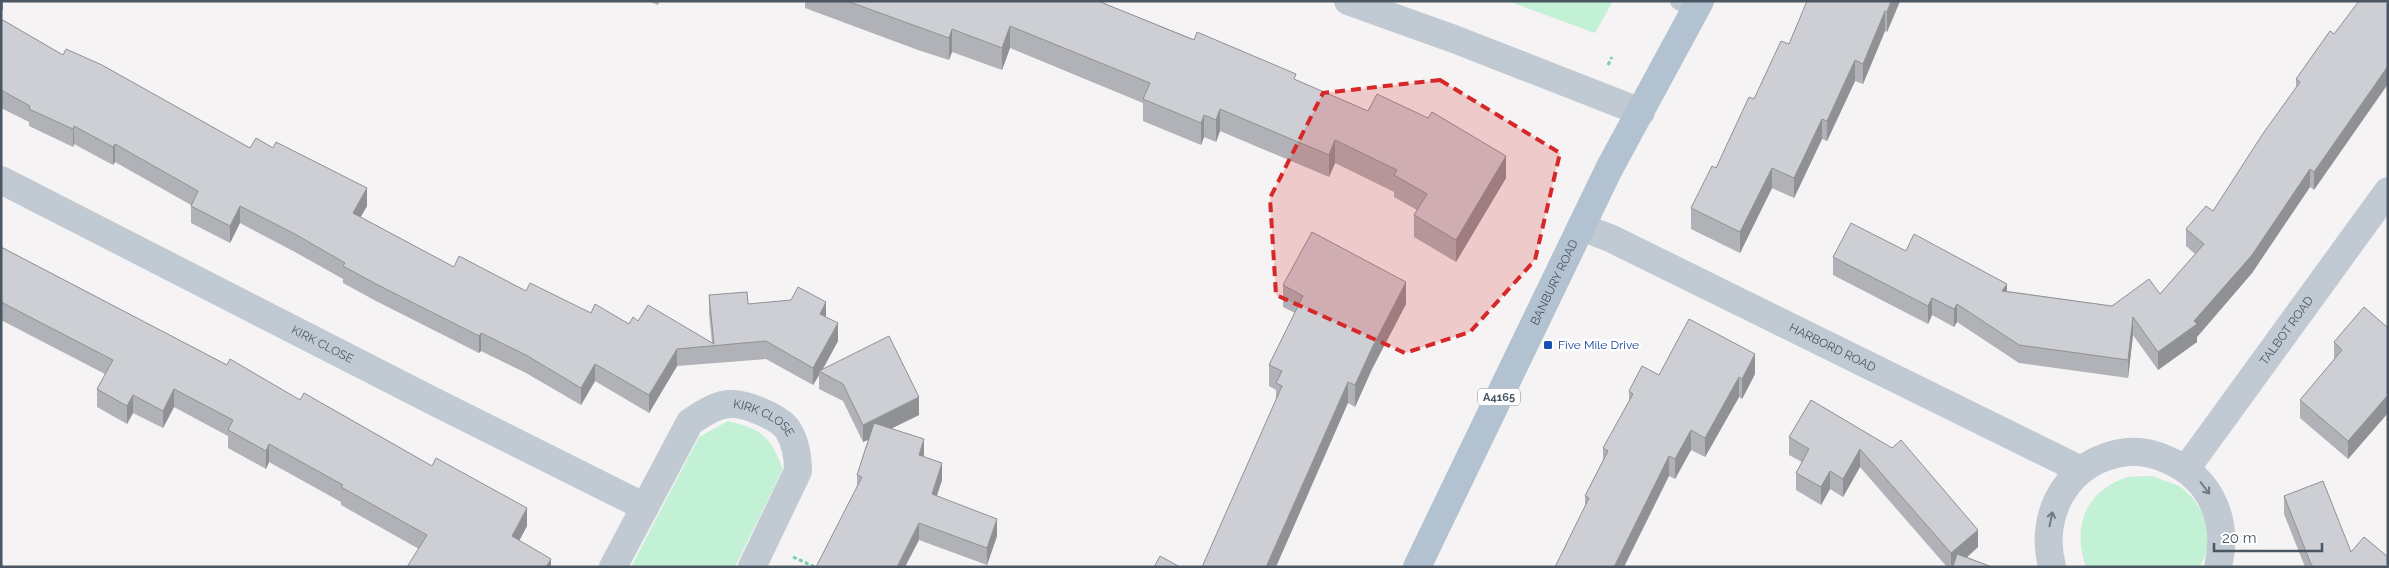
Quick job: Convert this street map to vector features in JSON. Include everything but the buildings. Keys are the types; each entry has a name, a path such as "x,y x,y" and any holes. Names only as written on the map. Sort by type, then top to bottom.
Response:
{"main road":[{"name":"BANBURY ROAD","path":"1417,567 1609,169 1641,112 1692,4"}],"street":[{"path":"1348,1 1472,46 1641,112"},
{"name":"KIRK CLOSE","path":"1,180 422,396 645,507"},
{"name":"TALBOT ROAD","path":"2186,469 2388,192"},
{"name":"HARBORD ROAD","path":"1581,227 1610,238 2081,470"},
{"name":"KIRK CLOSE","path":"613,567 690,422 710,409 732,404 761,411 788,428 798,453 798,471 752,567"},
{"path":"2052,567 2048,541 2052,512 2066,486 2081,470 2097,460 2128,452 2158,456 2186,469 2201,482 2215,505 2221,524 2222,543 2218,567"}],"highlighted area":[{"path":"1440,80 1560,153 1535,260 1470,332 1405,353 1276,295 1270,198 1323,93"}],"green space":[{"path":"1508,1 1613,1 1595,33"},
{"path":"728,421 757,431 769,441 783,469 735,567 631,567 699,437"},
{"path":"2153,476 2182,488 2199,507 2208,532 2206,551 2200,567 2086,567 2082,553 2081,527 2084,515 2090,504 2098,494 2122,479"}],"place":[{"name":"Five Mile Drive","path":"1548,345"}]}
